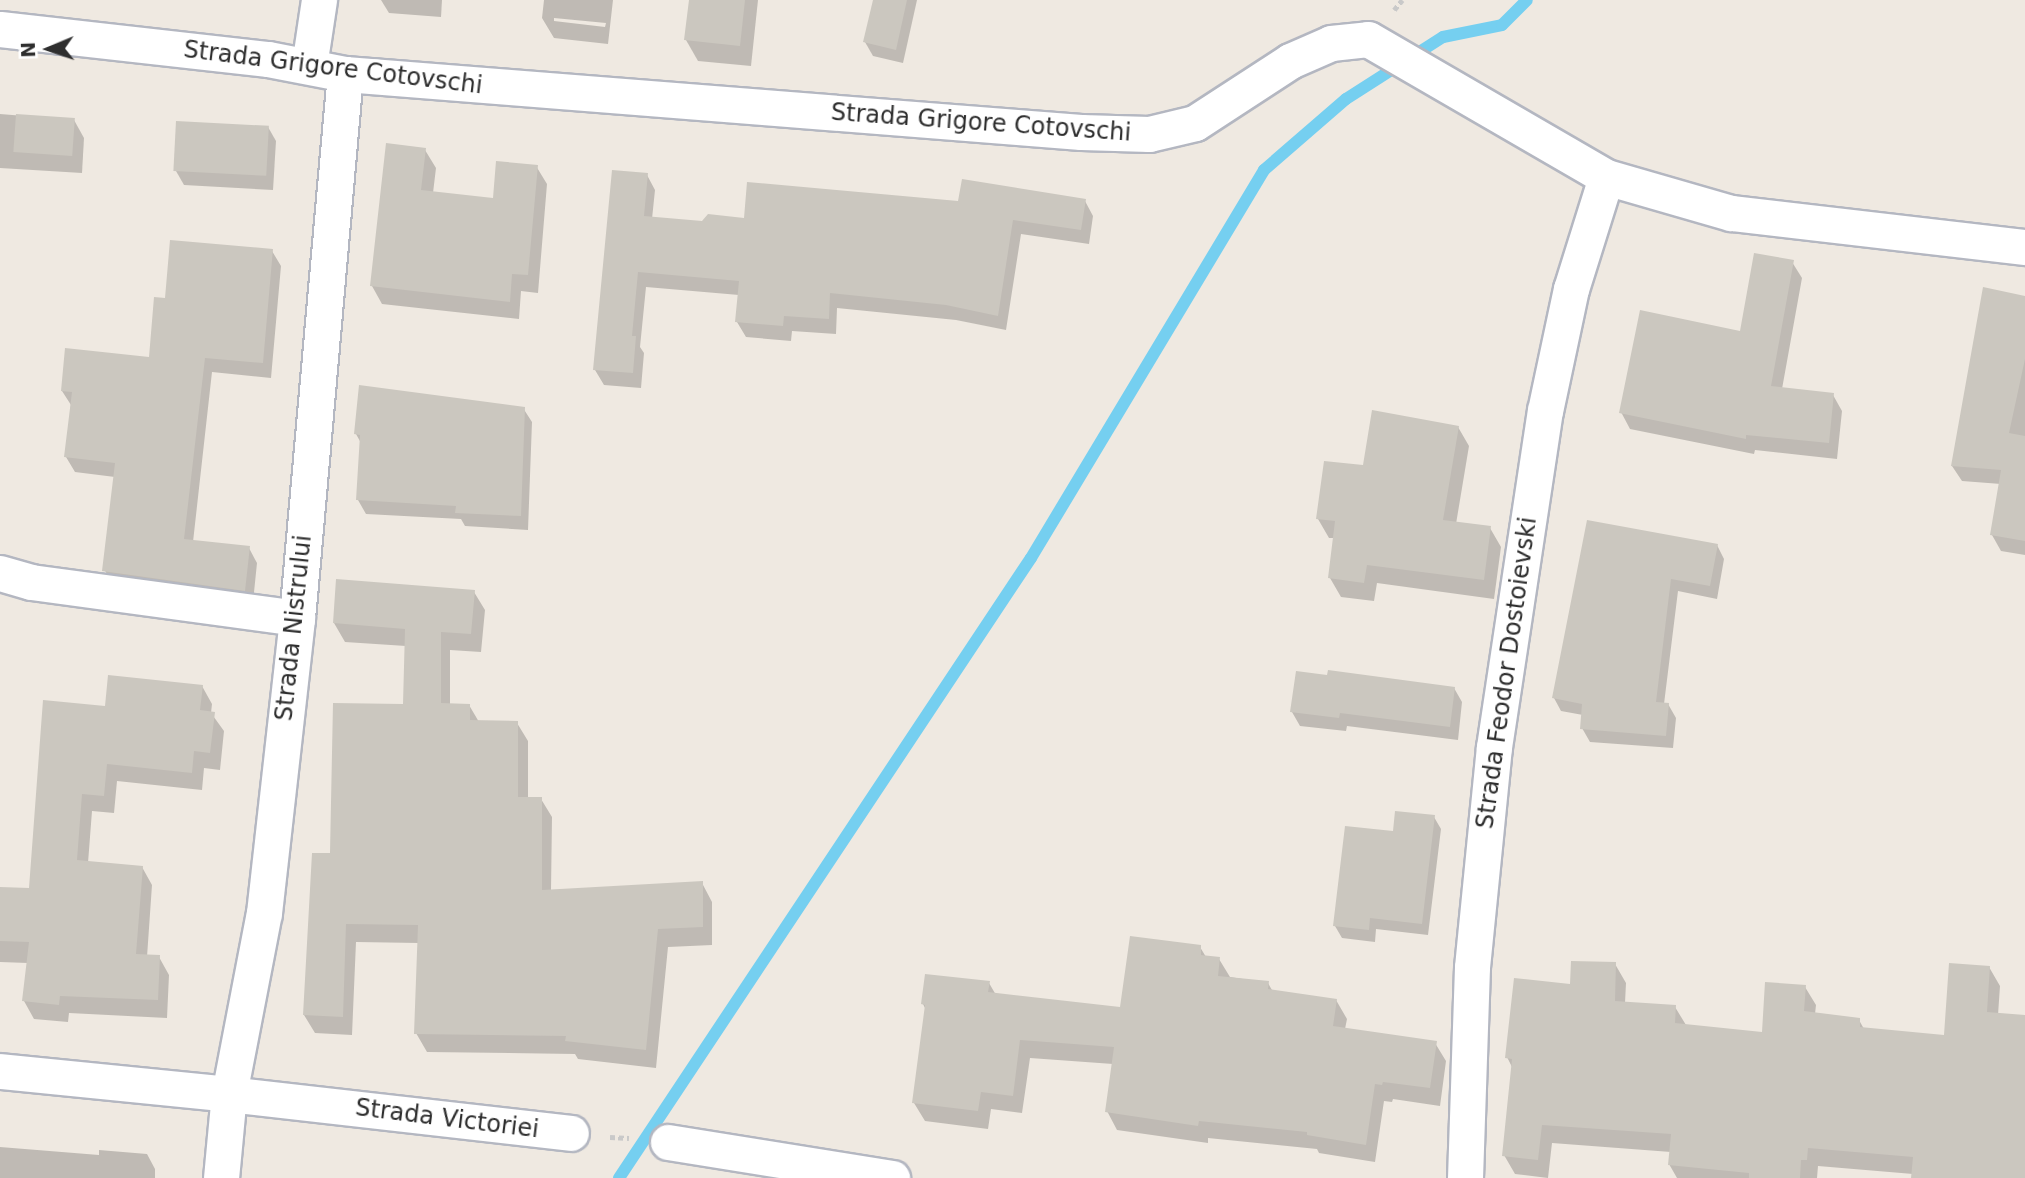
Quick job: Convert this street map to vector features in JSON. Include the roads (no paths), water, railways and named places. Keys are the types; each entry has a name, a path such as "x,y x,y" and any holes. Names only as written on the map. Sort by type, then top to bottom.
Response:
{"street":[{"path":"309,66 319,0"},
{"name":"Strada Grigore Cotovschi","path":"0,29 268,59 345,74 1054,130 1149,134 1195,123 1290,61 1321,47 1331,43 1368,39 1606,177 1731,213 2025,247"},
{"name":"Strada Nistrului","path":"220,1178 229,1094 264,913 297,618 345,74"},
{"name":"Strada Feodor Dostoievski","path":"1465,1178 1472,967 1494,747 1545,411 1572,289 1606,177"},
{"path":"0,573 31,582 297,618"},
{"name":"Strada Victoriei","path":"0,1071 571,1133"},
{"path":"668,1142 892,1178"}],"waterway":[{"path":"619,1178 1031,558 1264,170 1346,99 1443,37 1502,25 1527,0"}]}
